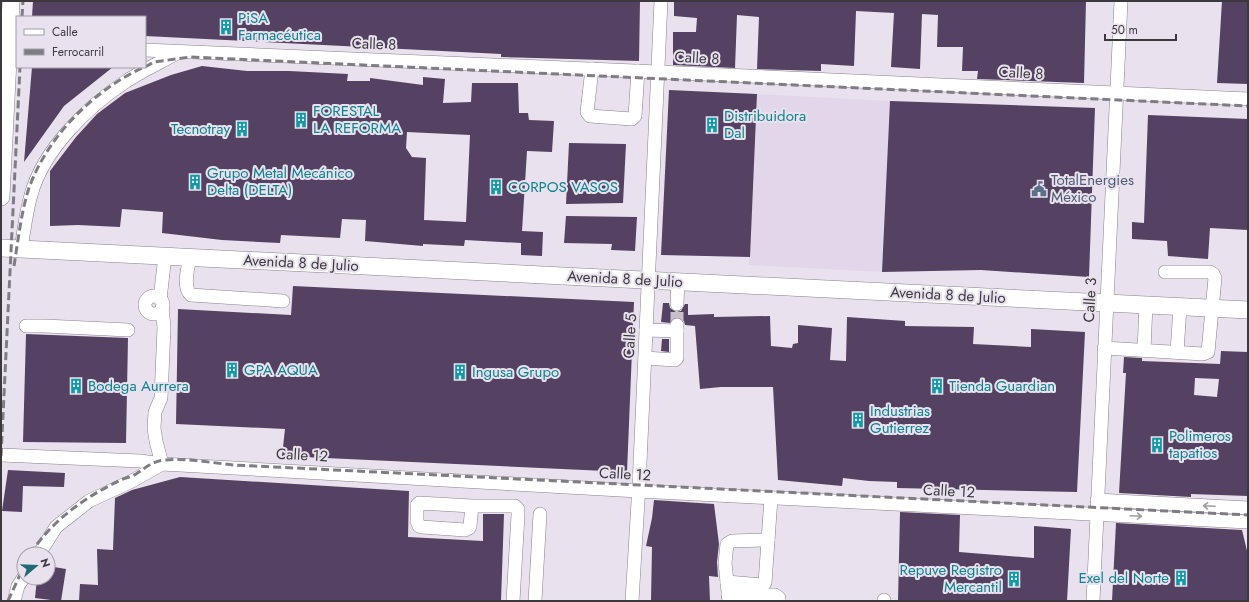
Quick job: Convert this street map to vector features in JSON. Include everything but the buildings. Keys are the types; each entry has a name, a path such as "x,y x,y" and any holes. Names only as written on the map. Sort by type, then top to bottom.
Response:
{"main road":[{"path":"1,197 13,45 7,6"},
{"name":"Avenida 8 de Julio","path":"1,248 1248,310"}],"street":[{"name":"Calle 5","path":"632,601 645,358 661,1"},
{"name":"Calle 3","path":"1093,601 1121,1"},
{"name":"Calle 8","path":"146,50 1248,99"},
{"path":"21,249 31,194 52,151 71,128 92,108 126,82 178,52"},
{"path":"592,69 587,112 590,116 632,120 635,116 638,71"},
{"path":"44,546 56,527 89,501 132,481 162,464 154,428 155,412 161,398 164,327 159,301 160,255"},
{"path":"190,257 186,286 191,295 283,301"},
{"path":"1104,348 1203,354 1208,352 1214,278 1212,273 1165,272"},
{"path":"677,304 678,281"},
{"path":"1144,350 1146,305"},
{"path":"1178,352 1180,307"},
{"path":"26,326 128,330"},
{"path":"645,358 676,359 677,357 677,328 646,330"},
{"name":"Calle 12","path":"1,455 140,461 162,464 638,491 1248,522"},
{"path":"728,593 765,584 771,498"},
{"path":"1097,500 1248,508"},
{"path":"472,506 512,505 518,509 513,601"},
{"path":"535,601 540,514"},
{"path":"728,593 725,562 726,546 728,542 768,540"},
{"path":"14,601 18,586"},
{"path":"728,593 775,595 779,598 779,601"}],"shaded area":[{"path":"757,94 890,101 882,272 749,265"}],"tunnel":[{"path":"677,304 677,325"}],"railway":[{"path":"22,16 23,1"},
{"path":"146,66 154,62 190,57 1248,106"},
{"path":"1,456 20,68"},
{"path":"14,266 28,191 36,171 47,152 59,134 90,102 107,88 142,68"},
{"path":"36,546 58,521 93,495 121,480 134,475 153,463 174,460 191,460 234,465 1248,515"},
{"path":"8,601 16,584"}],"place":[{"name":"PiSA Farmacéutica","path":"226,27"},
{"name":"FORESTAL LA REFORMA","path":"301,120"},
{"name":"Distribuidora Dal","path":"712,125"},
{"name":"Tecnotray","path":"242,129"},
{"name":"Grupo Metal Mecánico Delta (DELTA)","path":"195,182"},
{"name":"CORPOS VASOS","path":"496,187"},
{"name":"TotalEnergies México","path":"1039,189"},
{"name":"GPA AQUA","path":"232,370"},
{"name":"Ingusa Grupo","path":"460,372"},
{"name":"Bodega Aurrera","path":"76,386"},
{"name":"Tienda Guardian","path":"937,386"},
{"name":"Industrias Gutierrez","path":"858,420"},
{"name":"Polimeros tapatios","path":"1157,445"},
{"name":"Exel del Norte","path":"1181,578"},
{"name":"Repuve Registro Mercantil","path":"1014,579"}]}
